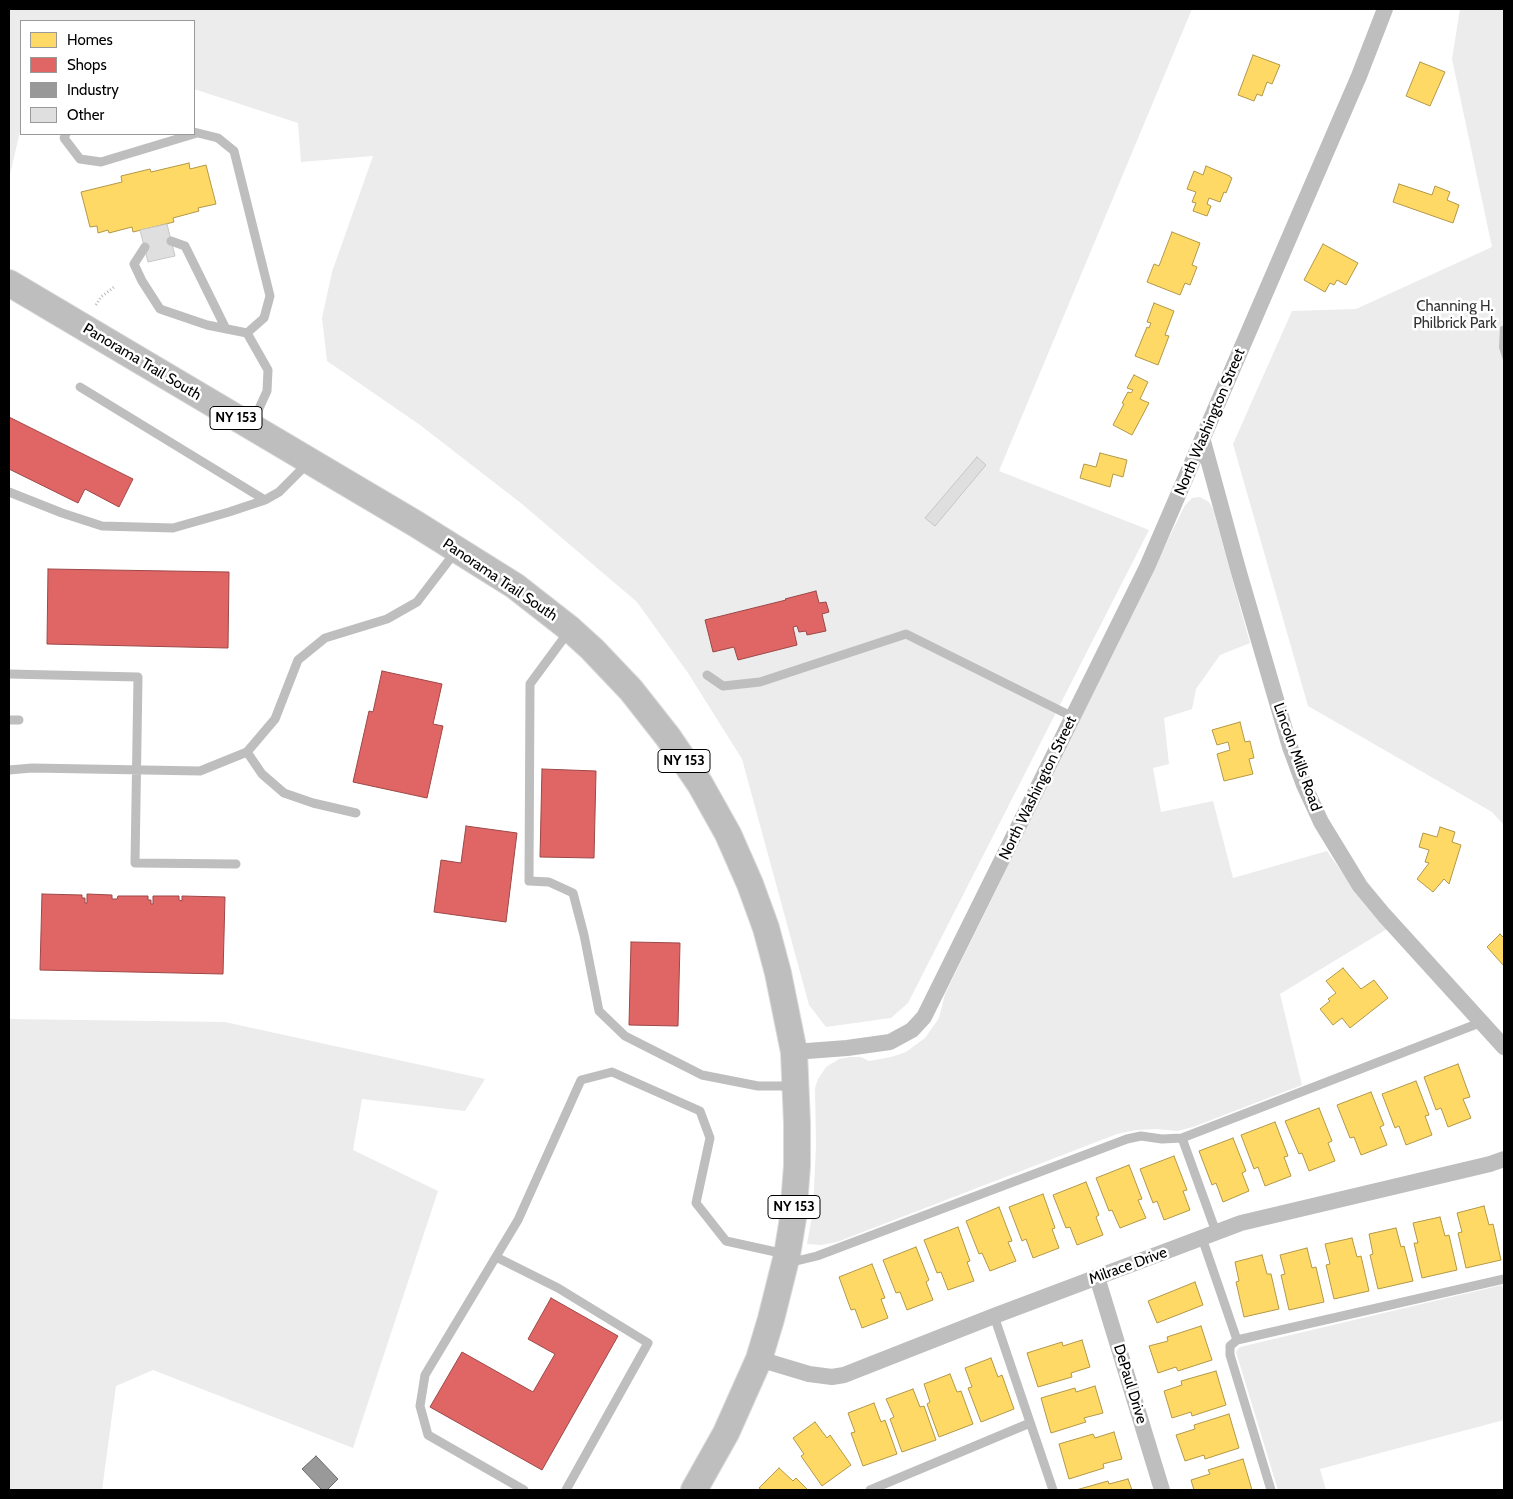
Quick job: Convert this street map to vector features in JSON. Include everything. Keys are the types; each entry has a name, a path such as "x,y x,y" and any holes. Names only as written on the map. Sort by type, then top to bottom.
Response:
{"main road":[{"name":"Panorama Trail South","path":"9,284 458,549 515,586 570,629 592,649 631,690 668,737 700,784 728,834 750,884 766,928 778,973 794,1052"},
{"name":"NY 153","path":"694,1490 726,1433 759,1359 786,1259 793,1218 797,1166 794,1052"}],"street":[{"name":"North Washington Street","path":"794,1052 848,1048 890,1042 912,1030 924,1017 1147,567 1359,76 1385,9"},
{"name":"Lincoln Mills Road","path":"1202,440 1290,747 1321,822 1360,886 1504,1047"},
{"name":"Milrace Drive","path":"759,1359 809,1374 832,1377 844,1375 1241,1223 1490,1164 1504,1158"},
{"name":"DePaul Drive","path":"1097,1277 1162,1490"}],"lane":[{"path":"196,133 218,138 234,151 268,281 270,296 264,318 247,333"},
{"path":"66,135 64,138 80,159 101,162 189,135"},
{"path":"171,241 185,246 226,329"},
{"path":"145,248 134,264 142,281 160,309 207,325 247,333 268,370 267,391 250,426"},
{"path":"80,386 265,500"},
{"path":"9,492 102,526 172,528 265,500 279,492 310,462"},
{"path":"9,770 32,768 200,771 247,752 275,719 298,660 325,638 387,619 417,602 458,549"},
{"path":"570,629 530,684 529,881 549,882 573,893 584,935 599,1011 625,1036 702,1075 758,1086 796,1086"},
{"path":"707,674 723,686 760,682 906,634 1073,717"},
{"path":"9,674 138,677 135,863 236,864"},
{"path":"9,720 18,720"},
{"path":"247,752 262,774 284,793 313,803 356,813"},
{"path":"524,1490 428,1435 420,1406 425,1375 518,1220 580,1080 612,1072 700,1111 710,1138 696,1203 726,1241 786,1259 817,1256 1128,1139 1141,1136 1162,1139 1182,1138 1482,1022"},
{"path":"1182,1138 1237,1340"},
{"path":"496,1257 558,1288 648,1343 566,1490"},
{"path":"1271,1490 1230,1354 1230,1346 1237,1340 1504,1279"},
{"path":"994,1316 1053,1490"},
{"path":"870,1490 1030,1423"}],"path":[{"path":"96,305 101,297 114,287"}],"green space":[{"path":"9,9 1192,9 999,471 1149,530 908,1003 891,1018 826,1027 809,1005 742,759 688,673 637,602 522,504 420,425 327,361 322,318 332,272 373,156 301,162 298,123 195,89 195,20 20,20 20,131 9,179"},
{"name":"Channing H. Philbrick Park","path":"1460,9 1504,9 1504,825 1492,812 1308,706 1233,444 1292,311 1356,309 1492,247 1452,59"},
{"path":"1200,497 1209,502 1213,509 1250,643 1220,655 1196,689 1192,709 1164,718 1169,764 1153,768 1161,812 1213,801 1233,878 1327,851 1387,929 1280,994 1302,1085 1193,1127 1177,1131 1157,1129 1136,1130 1117,1134 837,1242 821,1245 807,1244 813,1210 816,1146 815,1088 818,1079 826,1067 839,1059 861,1057 869,1061 906,1052 925,1038 939,1018 945,994 1185,505 1192,498"},
{"path":"9,1019 225,1022 485,1079 465,1111 362,1099 353,1150 438,1191 353,1448 153,1370 116,1386 102,1490 9,1490"},
{"path":"1502,1285 1504,1293 1504,1420 1320,1469 1326,1490 1278,1490 1236,1352 1240,1347"}],"shaded area":[{"path":"1504,325 1504,363 1499,348 1500,327"}],"building: Homes":[{"path":"1253,55 1280,65 1272,84 1267,82 1262,96 1257,94 1254,101 1238,95"},
{"path":"1420,62 1445,72 1430,106 1406,96"},
{"path":"189,163 190,169 206,165 216,204 198,208 199,211 173,218 174,222 133,232 132,227 109,233 108,230 98,233 97,226 90,227 81,192 122,182 121,176 150,169 151,172"},
{"path":"1206,166 1232,178 1220,202 1209,198 1207,204 1211,206 1207,216 1193,211 1196,203 1192,202 1196,192 1187,189 1194,171 1203,175"},
{"path":"1399,184 1432,195 1435,186 1450,192 1447,200 1459,205 1453,223 1393,202"},
{"path":"1172,232 1200,243 1192,265 1197,267 1190,285 1185,283 1180,295 1147,282 1154,264 1159,266"},
{"path":"1323,244 1358,263 1346,285 1337,280 1334,285 1330,283 1325,292 1304,280"},
{"path":"1154,303 1174,311 1165,335 1169,336 1158,365 1135,356 1147,327 1149,328 1151,323 1147,322"},
{"path":"1134,375 1148,382 1140,399 1149,403 1132,435 1113,425 1128,392 1131,393 1133,390 1127,388"},
{"path":"1100,453 1127,460 1123,477 1113,474 1110,487 1080,478 1084,464 1096,467"},
{"path":"1240,722 1245,742 1250,741 1254,758 1249,759 1253,774 1224,781 1217,754 1230,750 1228,742 1217,745 1212,730"},
{"path":"1440,827 1455,832 1452,842 1461,845 1449,884 1444,879 1433,892 1417,879 1429,863 1425,862 1429,850 1419,847 1423,833 1437,837"},
{"path":"1500,934 1504,938 1504,966 1487,947"},
{"path":"1343,968 1361,989 1374,980 1388,998 1350,1028 1342,1018 1333,1025 1320,1009 1336,993 1326,981"},
{"path":"1458,1064 1470,1097 1463,1099 1471,1118 1448,1127 1441,1108 1436,1110 1424,1077"},
{"path":"1416,1081 1429,1115 1425,1116 1432,1135 1406,1145 1399,1126 1395,1128 1382,1094"},
{"path":"1371,1092 1384,1125 1380,1127 1387,1145 1361,1155 1354,1137 1350,1138 1337,1105"},
{"path":"1319,1108 1332,1141 1328,1143 1335,1161 1309,1171 1302,1153 1299,1154 1285,1121"},
{"path":"1275,1122 1288,1156 1284,1157 1291,1176 1265,1186 1258,1167 1254,1169 1241,1135"},
{"path":"1233,1138 1246,1171 1242,1173 1249,1191 1223,1202 1216,1183 1212,1185 1199,1151"},
{"path":"1174,1156 1187,1190 1183,1191 1190,1210 1164,1220 1157,1201 1153,1203 1140,1169"},
{"path":"1129,1165 1142,1199 1138,1200 1146,1218 1120,1228 1112,1210 1109,1211 1096,1178"},
{"path":"1086,1182 1099,1215 1096,1217 1103,1235 1077,1245 1070,1227 1066,1228 1053,1195"},
{"path":"1043,1194 1055,1228 1052,1229 1059,1248 1033,1258 1026,1239 1022,1241 1009,1207"},
{"path":"1484,1206 1489,1225 1493,1224 1501,1260 1466,1268 1458,1233 1462,1232 1457,1213"},
{"path":"999,1207 1012,1241 1008,1242 1016,1261 990,1271 982,1253 979,1254 966,1221"},
{"path":"1440,1217 1445,1236 1449,1235 1457,1270 1422,1278 1414,1243 1418,1243 1413,1223"},
{"path":"958,1227 970,1261 967,1262 974,1281 948,1290 941,1272 937,1273 924,1240"},
{"path":"1396,1228 1401,1247 1404,1246 1413,1281 1378,1289 1370,1255 1373,1254 1369,1234"},
{"path":"1352,1238 1357,1257 1361,1256 1369,1291 1334,1299 1326,1265 1330,1264 1325,1244"},
{"path":"916,1247 929,1280 926,1282 933,1300 907,1310 900,1292 896,1293 883,1260"},
{"path":"1307,1248 1312,1268 1316,1267 1324,1302 1289,1310 1281,1275 1285,1274 1280,1255"},
{"path":"1262,1255 1267,1274 1271,1274 1279,1309 1244,1317 1236,1282 1239,1281 1235,1262"},
{"path":"872,1264 885,1298 881,1299 888,1318 862,1328 855,1309 851,1310 839,1277"},
{"path":"1195,1282 1203,1305 1157,1323 1148,1301"},
{"path":"1201,1326 1212,1360 1178,1371 1176,1367 1158,1373 1149,1346 1168,1341 1167,1337"},
{"path":"1082,1340 1090,1367 1071,1373 1072,1377 1038,1387 1027,1353 1062,1342 1063,1346"},
{"path":"991,1358 998,1377 1002,1375 1014,1409 981,1422 968,1388 972,1387 965,1368"},
{"path":"1216,1371 1226,1405 1192,1416 1191,1412 1172,1418 1164,1391 1182,1385 1181,1381"},
{"path":"950,1374 957,1392 961,1391 973,1424 939,1437 927,1404 930,1402 924,1384"},
{"path":"1095,1386 1103,1413 1084,1418 1086,1422 1051,1433 1041,1398 1075,1388 1076,1392"},
{"path":"913,1389 920,1407 924,1406 936,1440 902,1452 890,1419 894,1417 886,1399"},
{"path":"874,1403 881,1422 885,1420 897,1454 863,1466 851,1433 855,1432 848,1413"},
{"path":"1229,1414 1239,1448 1205,1459 1204,1455 1185,1461 1176,1435 1195,1429 1194,1425"},
{"path":"815,1422 827,1438 830,1435 851,1465 822,1486 801,1456 804,1454 793,1438"},
{"path":"1114,1432 1122,1459 1103,1464 1104,1468 1069,1479 1059,1444 1093,1434 1095,1438"},
{"path":"1243,1459 1252,1490 1194,1490 1191,1480 1210,1474 1208,1470"},
{"path":"779,1468 793,1481 796,1478 808,1490 762,1490 759,1488"},
{"path":"1128,1479 1132,1490 1076,1490 1108,1481 1109,1484"}],"building: Shops":[{"path":"9,417 133,479 119,507 85,489 78,503 9,469"},
{"path":"48,569 229,572 228,648 47,644"},
{"path":"816,591 819,603 826,602 829,612 822,614 826,631 807,635 806,631 799,632 797,626 793,627 797,645 738,660 734,647 713,652 705,620"},
{"path":"382,671 442,684 433,724 443,726 427,798 353,782 369,711 373,712"},
{"path":"542,769 596,771 594,858 540,857"},
{"path":"466,826 517,833 506,922 434,912 441,860 461,863"},
{"path":"42,894 82,895 82,898 85,898 85,903 87,903 87,894 112,895 112,899 117,899 118,896 148,896 151,904 153,904 153,896 179,896 179,900 182,901 182,896 225,897 223,974 40,970"},
{"path":"631,942 680,943 678,1026 629,1025"},
{"path":"551,1298 618,1336 542,1470 430,1407 462,1352 533,1392 555,1354 528,1339"}],"building: Industry":[{"path":"316,1456 338,1479 327,1490 322,1490 302,1469"}],"building: Other":[{"path":"167,224 175,256 148,262 140,230"},
{"path":"977,457 986,465 935,526 925,518"}]}
